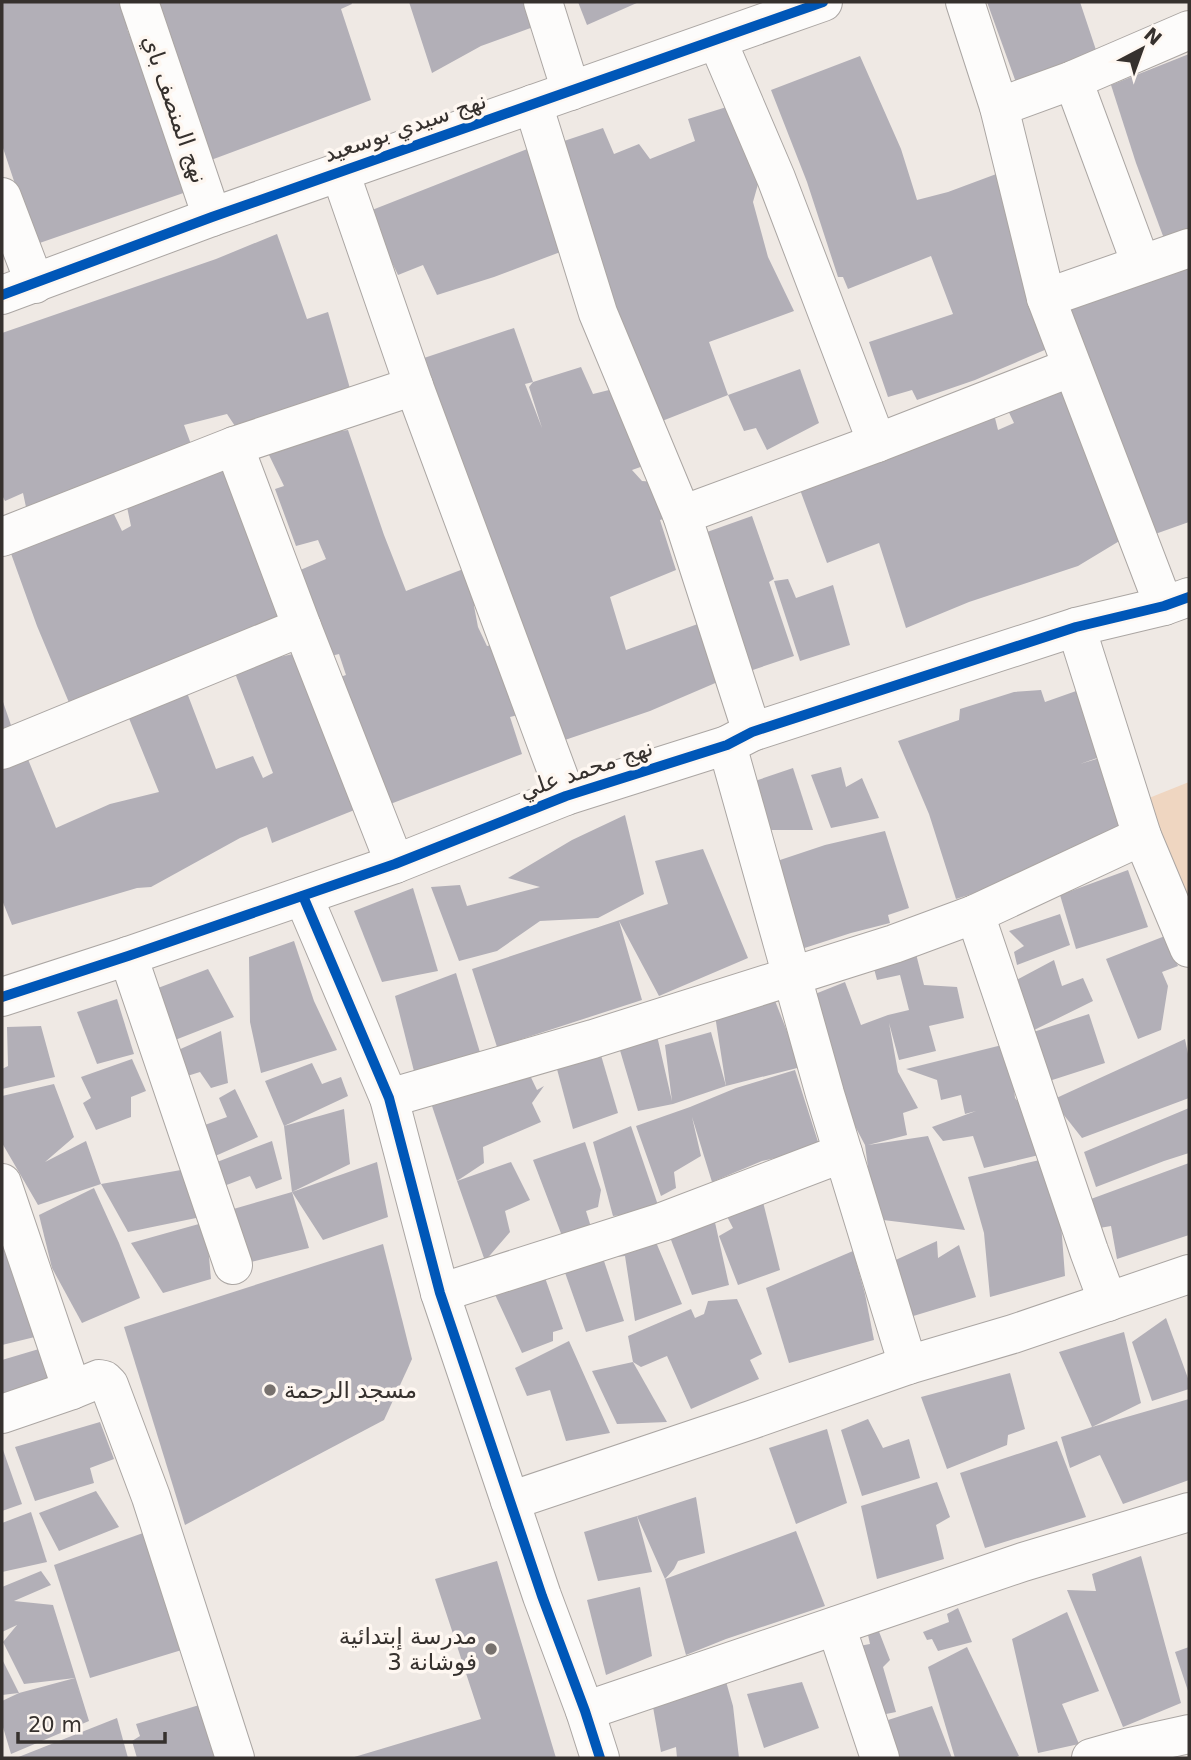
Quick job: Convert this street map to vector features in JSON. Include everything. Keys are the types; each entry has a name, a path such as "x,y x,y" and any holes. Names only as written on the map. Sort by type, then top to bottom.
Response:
{"street":[{"name":"نهج المنصف باي","path":"139,2 212,217"},
{"path":"543,2 571,90"},
{"name":"نهج سيدي بوسعيد","path":"18,289 212,217 823,2"},
{"path":"965,2 999,107 1046,298 1072,368 1177,601"},
{"path":"999,107 1073,80 1189,30"},
{"path":"718,40 776,178 877,443"},
{"path":"1073,80 1141,264"},
{"path":"533,104 598,313 682,515 740,738 791,976 908,1365"},
{"path":"340,172 414,386 565,796"},
{"path":"2,197 18,289"},
{"path":"1046,298 1189,248"},
{"path":"682,515 1072,368"},
{"path":"2,537 234,446 414,386"},
{"path":"234,446 395,864"},
{"name":"نهج محمد علي","path":"2,997 395,864 565,796 1076,627 1177,601"},
{"path":"2,750 302,627"},
{"path":"1076,627 1142,836 1189,948"},
{"path":"389,1098 593,1039 894,944 975,914 1142,836"},
{"path":"303,896 389,1098 440,1293 542,1596 600,1758"},
{"path":"975,914 1108,1302"},
{"path":"128,956 233,1265"},
{"path":"440,1293 662,1222 843,1153"},
{"path":"2,1182 72,1390"},
{"path":"510,1501 908,1365 1013,1334 1189,1274"},
{"path":"2,1414 99,1379 109,1385 151,1497 235,1758"},
{"path":"585,1712 1023,1562 1189,1512"},
{"path":"836,1626 880,1758"},
{"path":"1091,1758 1189,1734"}],"shaded area":[{"path":"1189,782 1189,913 1144,800"}],"building":[{"path":"2,2 133,2 142,23 127,29 192,190 31,246 2,145"},
{"path":"151,2 351,2 352,4 341,9 371,100 211,160"},
{"path":"409,2 527,2 536,26 481,46 432,73"},
{"path":"578,2 639,2 587,25"},
{"path":"987,2 1080,2 1099,59 1018,88"},
{"path":"1189,54 1189,233 1166,244 1111,85"},
{"path":"860,56 901,149 917,200 999,173 1054,346 975,380 917,400 912,390 888,397 869,342 953,314 931,256 848,289 843,277 838,277 807,182 771,90"},
{"path":"733,105 760,177 753,202 768,257 794,311 709,342 728,395 652,425 552,145 603,128 614,154 639,144 650,159 695,141 688,119"},
{"path":"535,146 571,248 437,295 423,265 398,275 367,212"},
{"path":"277,234 307,319 328,312 351,392 239,432 227,414 184,425 192,447 26,507 23,493 5,501 2,495 2,333 216,259"},
{"path":"1189,260 1189,522 1144,538 1055,308"},
{"path":"514,328 533,382 581,367 593,394 613,389 649,464 632,470 642,481 656,482 669,517 660,520 676,570 610,597 626,650 706,621 727,678 650,711 562,741 421,359","holes":["533,382 529,387 542,428 525,384"]},
{"path":"800,369 819,423 767,450 756,428 744,431 728,395"},
{"path":"1069,382 1126,537 1078,566 969,602 906,628 879,543 827,563 796,479 993,410 998,430 1014,423 1003,400"},
{"path":"329,426 334,432 348,430 406,591 479,563 490,598 474,606 478,627 487,646 505,642 526,713 510,717 522,754 385,806 337,678 346,675 339,654 323,658 298,571 326,559 318,540 296,546 275,489 284,486 269,455"},
{"path":"238,465 293,628 70,705 37,626 9,548 112,510 122,531 131,526 127,507"},
{"path":"752,516 774,579 769,582 794,656 738,675 693,537"},
{"path":"788,579 796,598 833,585 850,645 800,661 774,581"},
{"path":"297,653 357,809 272,843 267,827 240,838 151,887 137,888 12,925 2,900 2,755 23,747 56,828 110,804 159,792 126,711 186,690 216,769 253,756 263,778 273,773 233,668"},
{"path":"1041,690 1045,702 1079,690 1100,757 1080,764 1103,757 1121,830 1032,875 956,899 929,814 898,741 959,720 960,709 1014,692"},
{"path":"2,699 12,728 2,732"},
{"path":"841,767 846,787 862,778 879,818 831,828 811,775"},
{"path":"793,768 813,830 765,830 749,783"},
{"path":"625,815 644,894 598,918 540,921 497,951 459,961 431,887 460,885 467,906 540,887 508,878 572,840"},
{"path":"885,831 909,908 888,915 890,923 789,953 765,865 825,845"},
{"path":"703,849 748,958 659,996 619,921 642,1000 497,1047 472,969 668,904 655,861"},
{"path":"1128,870 1148,927 1076,949 1060,895"},
{"path":"413,888 438,971 382,982 354,911"},
{"path":"1060,914 1070,945 1017,965 1014,952 1024,946 1009,931"},
{"path":"1165,936 1178,966 1162,972 1168,986 1161,1030 1138,1039 1106,959"},
{"path":"294,941 314,1001 337,1050 261,1073 250,1022 249,957"},
{"path":"915,950 924,985 957,987 964,1018 929,1026 936,1051 899,1060 889,1023 898,1072 918,1108 903,1113 907,1135 868,1145 928,1136 965,1230 875,1219 865,1145 838,1094 805,998 845,982 861,1025 909,1010 900,975 877,980 872,961"},
{"path":"1054,960 1062,986 1083,978 1093,1001 1024,1035 1009,984"},
{"path":"208,969 234,1017 175,1040 158,988"},
{"path":"456,973 482,1059 416,1079 395,996"},
{"path":"772,993 801,1067 726,1086 714,1009"},
{"path":"117,999 134,1054 97,1064 77,1012"},
{"path":"1089,1014 1105,1063 1043,1083 1024,1035"},
{"path":"41,1026 55,1077 2,1089 2,1069 8,1066 7,1027"},
{"path":"655,1027 672,1101 665,1045 711,1032 726,1086 673,1104 638,1111 619,1047"},
{"path":"221,1031 228,1083 211,1088 200,1072 184,1077 176,1051"},
{"path":"1185,1039 1189,1059 1189,1098 1082,1138 1052,1100"},
{"path":"1010,1043 1015,1098 1038,1127 1039,1155 984,1168 973,1136 943,1141 932,1127 976,1111 965,1114 961,1095 941,1100 937,1080 906,1069"},
{"path":"598,1045 618,1113 573,1129 554,1058"},
{"path":"132,1059 146,1091 131,1097 131,1117 96,1130 83,1103 91,1098 81,1077"},
{"path":"312,1063 322,1084 341,1077 348,1096 284,1126 265,1081"},
{"path":"527,1069 537,1090 544,1086 532,1103 541,1122 483,1147 484,1163 457,1181 432,1106 492,1086"},
{"path":"795,1070 820,1148 762,1161 712,1182 692,1117 701,1156 674,1172 676,1188 661,1196 636,1126 736,1088"},
{"path":"54,1084 74,1137 45,1162 86,1141 101,1184 38,1205 2,1143 2,1096"},
{"path":"235,1089 258,1137 213,1157 202,1126 227,1117 219,1098"},
{"path":"1189,1108 1189,1153 1096,1187 1084,1152"},
{"path":"344,1109 350,1164 292,1192 284,1126"},
{"path":"631,1126 660,1211 613,1216 593,1142"},
{"path":"272,1141 282,1179 256,1189 250,1176 224,1186 217,1162"},
{"path":"585,1142 601,1190 598,1207 586,1211 591,1227 562,1236 533,1160"},
{"path":"1048,1158 1060,1210 1065,1276 990,1297 984,1233 968,1177"},
{"path":"377,1162 388,1217 323,1240 292,1192"},
{"path":"511,1162 530,1200 505,1211 510,1232 485,1261 457,1181"},
{"path":"1189,1163 1189,1235 1117,1259 1111,1226 1088,1230 1080,1203"},
{"path":"181,1170 201,1217 128,1232 101,1184"},
{"path":"94,1188 140,1298 82,1323 52,1268 39,1215"},
{"path":"292,1192 309,1248 243,1264 223,1212"},
{"path":"761,1194 780,1270 738,1285 719,1236 733,1228 722,1207"},
{"path":"714,1218 729,1285 692,1295 668,1232"},
{"path":"206,1222 211,1279 163,1293 131,1243"},
{"path":"2,1229 43,1335 2,1345"},
{"path":"653,1235 682,1304 635,1321 625,1256 616,1257"},
{"path":"937,1241 938,1258 959,1245 976,1297 910,1317 889,1263"},
{"name":"مسجد الرحمة","path":"383,1244 412,1359 384,1420 185,1525 124,1327"},
{"path":"853,1251 874,1340 789,1363 766,1288"},
{"path":"602,1255 624,1321 586,1332 563,1267"},
{"path":"543,1272 563,1329 553,1332 553,1341 522,1353 491,1286"},
{"path":"737,1299 762,1354 750,1360 759,1379 691,1409 667,1356 641,1367 633,1362 628,1336 691,1309 695,1318 704,1314 708,1301"},
{"path":"1166,1318 1189,1381 1189,1389 1152,1401 1132,1342"},
{"path":"1124,1332 1141,1403 1092,1427 1059,1352"},
{"path":"569,1341 610,1433 566,1441 550,1390 527,1396 515,1368"},
{"path":"49,1346 61,1386 2,1394 2,1360"},
{"path":"633,1362 667,1422 617,1424 592,1371"},
{"path":"1010,1373 1025,1429 1008,1435 1007,1445 947,1469 921,1397"},
{"path":"1189,1399 1189,1480 1123,1504 1100,1455 1070,1468 1061,1437"},
{"path":"868,1419 883,1448 909,1439 920,1478 862,1496 841,1430"},
{"path":"100,1422 114,1459 90,1468 94,1483 35,1501 15,1447"},
{"path":"827,1429 847,1503 796,1524 769,1448"},
{"path":"1057,1441 1086,1517 985,1548 960,1473"},
{"path":"2,1447 22,1504 2,1511"},
{"path":"937,1482 950,1517 936,1525 944,1559 877,1579 861,1506"},
{"path":"96,1491 119,1527 59,1551 39,1513"},
{"path":"696,1497 705,1553 678,1561 665,1579 637,1516"},
{"path":"31,1512 47,1562 2,1572 2,1523"},
{"path":"637,1516 652,1572 598,1581 584,1532"},
{"path":"796,1531 825,1606 686,1655 665,1579"},
{"path":"143,1533 185,1649 90,1678 54,1565"},
{"path":"1141,1556 1181,1703 1123,1727 1067,1590 1096,1591 1092,1574"},
{"name":"مدرسة إبتدائية فوشانة 3","path":"497,1561 556,1758 351,1758 481,1719 435,1579"},
{"path":"41,1571 51,1585 14,1601 53,1605 89,1721 11,1754 2,1724 2,1701 19,1693 75,1678 24,1684 3,1642 17,1625 2,1632 2,1587"},
{"path":"640,1587 652,1656 606,1675 587,1600"},
{"path":"958,1608 972,1642 938,1651 932,1639 927,1640 923,1632 949,1622 947,1614"},
{"path":"1067,1612 1099,1691 1062,1704 1079,1744 1038,1753 1012,1639"},
{"path":"878,1629 890,1660 883,1667 896,1712 881,1715 859,1646 870,1644 868,1635"},
{"path":"967,1647 1019,1756 955,1758 928,1667"},
{"path":"1189,1647 1189,1694 1175,1652"},
{"path":"2,1659 19,1693 2,1695"},
{"path":"725,1678 733,1706 739,1758 677,1758 676,1747 661,1752 653,1707"},
{"path":"802,1682 819,1728 764,1748 747,1694"},
{"path":"206,1703 225,1758 137,1758 132,1741 140,1736 136,1724"},
{"path":"932,1706 952,1758 899,1758 888,1720"},
{"path":"117,1718 128,1758 16,1758"}],"cycle path":[{"path":"2,295 212,217 823,2"},
{"path":"2,997 395,864 566,796 727,745 752,732 1076,627 1164,606 1189,597"},
{"path":"303,896 389,1098 440,1293 542,1596 600,1758"}],"place":[{"name":"مسجد الرحمة","path":"270,1390"},
{"name":"مدرسة إبتدائية فوشانة 3","path":"491,1649"}]}
